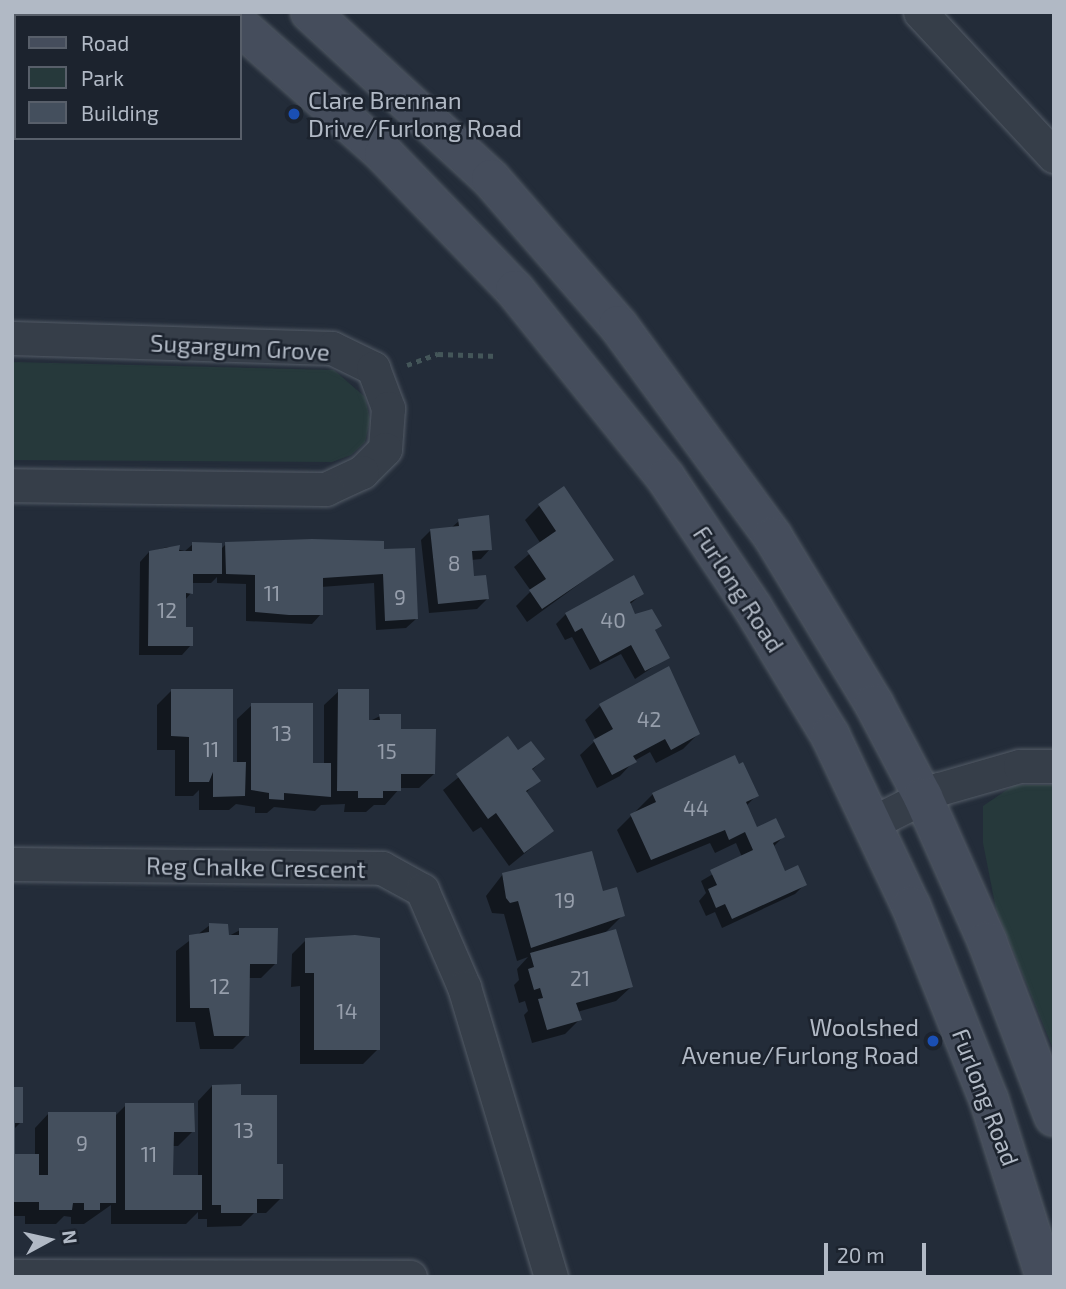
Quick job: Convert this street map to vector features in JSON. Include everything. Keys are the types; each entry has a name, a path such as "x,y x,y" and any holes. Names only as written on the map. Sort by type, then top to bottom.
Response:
{"main road":[{"path":"310,12 491,179 618,326 772,537 874,704 923,797 987,941 1054,1117"},
{"name":"Furlong Road","path":"242,28 393,163 514,290 576,363 666,478 753,608 830,735 874,821 989,1100 1045,1277"}],"street":[{"path":"920,12 1054,156"},
{"name":"Sugargum Grove","path":"12,338 332,348 373,368 378,381"},
{"path":"12,485 326,489 362,472 385,449 388,408 378,381"},
{"path":"874,821 923,797 1020,766 1054,766"},
{"name":"Reg Chalke Crescent","path":"12,864 382,868 422,890 464,987 551,1277"},
{"path":"12,1276 410,1277"}],"path":[{"path":"378,381 414,360 438,354 498,356"}],"green space":[{"path":"12,362 334,370 365,397 370,420 365,442 351,455 332,462 12,460"},
{"path":"1014,785 1054,785 1054,1051 996,909 983,843 983,806"}],"building":[{"path":"564,486 614,560 542,609 529,590 546,579 527,551 556,531 538,504"},
{"path":"489,515 492,550 472,551 474,576 486,575 489,599 438,604 430,529 459,526 458,519"},
{"path":"312,539 384,541 384,549 415,548 418,619 385,621 383,574 323,578 323,615 289,615 255,612 255,575 226,574 225,542"},
{"path":"192,542 222,543 222,574 193,574 193,594 186,593 186,627 193,627 193,646 148,646 149,551 180,545 179,551 192,551"},
{"path":"634,575 644,594 630,602 635,614 652,609 662,626 655,630 670,658 645,671 631,645 600,662 582,628 575,632 565,613"},
{"path":"669,666 700,734 671,750 665,739 633,756 637,762 612,775 593,740 613,729 599,704"},
{"path":"171,689 233,689 233,762 246,762 245,796 213,797 213,772 209,782 189,782 189,737 171,736"},
{"path":"338,689 369,689 369,720 380,720 379,714 401,714 401,729 436,729 435,774 401,774 401,791 383,791 383,798 358,798 358,791 337,791"},
{"path":"251,703 313,703 313,763 331,763 331,797 284,793 284,800 269,799 269,793 251,790"},
{"path":"508,736 518,750 531,741 545,759 532,769 541,781 526,791 554,831 524,853 496,813 488,819 456,774"},
{"path":"735,755 739,764 743,762 759,796 746,802 757,827 776,818 785,837 773,843 785,871 798,865 807,885 732,919 725,904 716,908 708,889 717,885 710,870 753,850 745,832 729,840 725,830 651,860 630,814 656,802 652,793"},
{"path":"592,851 603,891 617,887 625,916 531,948 518,901 510,903 506,898 502,873"},
{"path":"209,923 228,924 229,935 239,935 239,928 278,928 277,964 250,964 249,1036 214,1036 209,1008 190,1008 189,935 209,932"},
{"path":"616,929 633,987 576,1003 582,1020 547,1030 538,999 543,998 540,988 534,990 528,969 534,967 530,953"},
{"path":"355,935 380,938 380,1050 314,1050 314,973 305,973 305,938"},
{"path":"241,1084 241,1095 277,1095 277,1164 283,1164 283,1199 257,1199 257,1213 221,1213 221,1205 212,1205 212,1085"},
{"path":"12,1087 23,1087 23,1123 15,1123 15,1154 39,1154 39,1175 48,1175 48,1112 116,1112 116,1203 100,1203 100,1210 84,1210 84,1203 73,1203 72,1210 39,1210 39,1202 12,1202"},
{"path":"125,1103 194,1103 195,1132 174,1132 173,1175 202,1175 202,1210 125,1210"}],"place":[{"name":"Clare Brennan Drive/Furlong Road","path":"294,114"},
{"name":"Woolshed Avenue/Furlong Road","path":"933,1041"}]}
